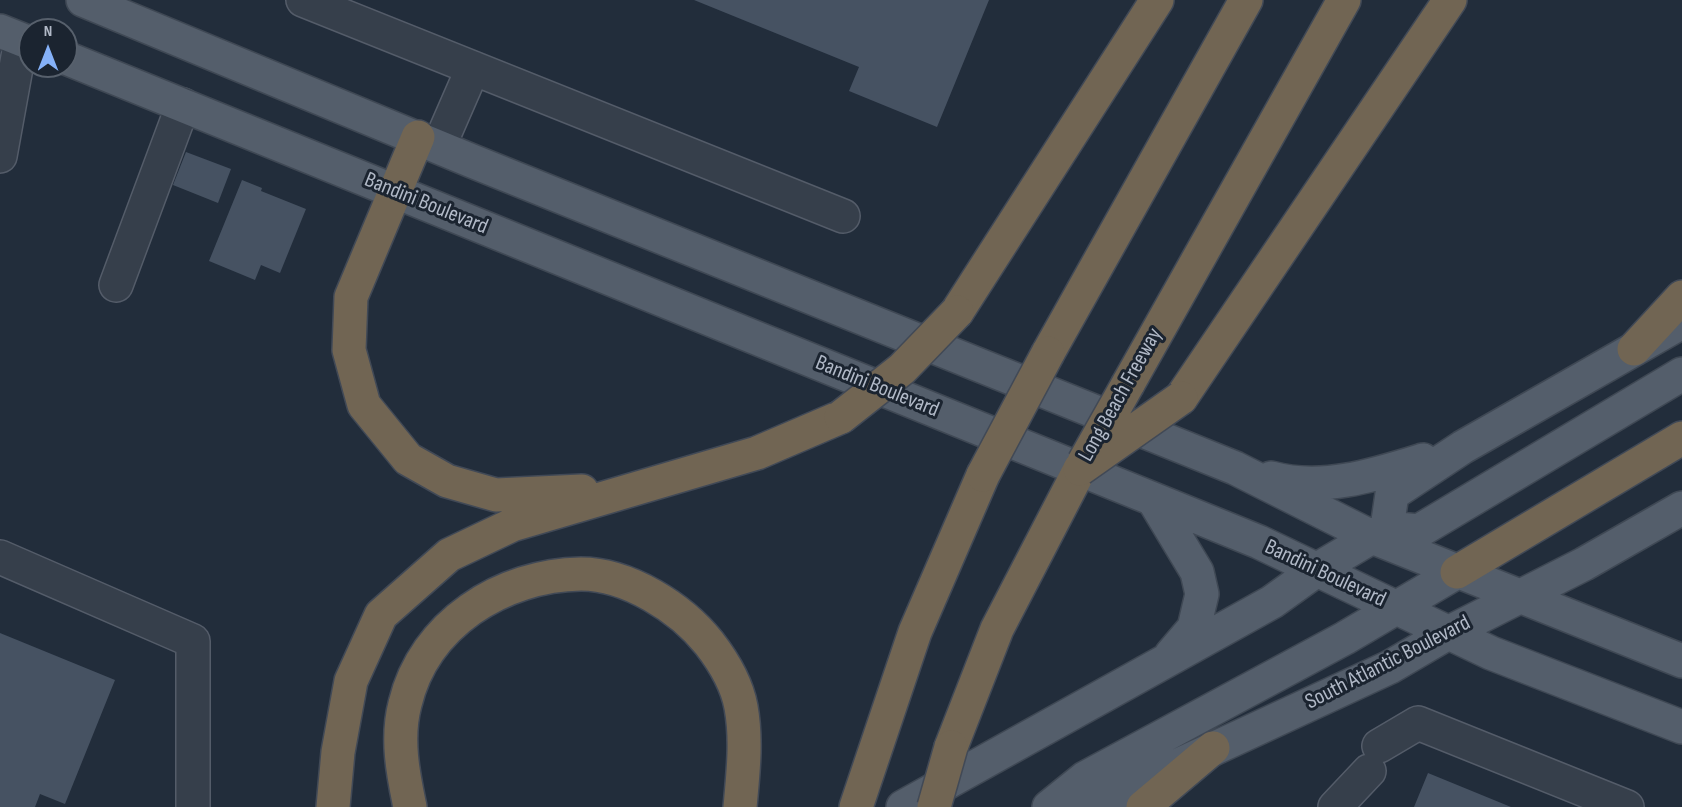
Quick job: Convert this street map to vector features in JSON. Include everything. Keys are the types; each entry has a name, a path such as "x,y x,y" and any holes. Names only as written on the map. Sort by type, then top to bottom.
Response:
{"highway":[{"path":"333,807 338,752 351,681 381,615 448,555 512,525 757,453 841,417 902,369 957,312 1157,0"},
{"path":"858,798 915,632 983,475 1048,353 1246,0"},
{"name":"Long Beach Freeway","path":"934,807 951,747 997,629 1059,506 1344,0"},
{"path":"1080,469 1181,398 1450,0"},
{"path":"429,142 396,192 351,297 349,350 364,405 408,459 447,481 496,495 632,489"},
{"path":"1634,349 1682,297"},
{"path":"1457,572 1682,438"},
{"path":"410,807 400,762 404,704 423,656 466,610 501,591 541,579 582,574 624,582 664,603 694,625 723,661 741,706 744,753 740,807"},
{"path":"1143,807 1213,748"}],"main road":[{"path":"83,0 472,161 1235,468 1379,532 1457,572 1682,661"},
{"name":"Bandini Boulevard","path":"78,63 1154,499 1318,570 1491,653 1682,727"},
{"path":"1379,532 1392,494 1463,447 1682,322"},
{"path":"903,807 1162,666 1272,602 1379,532 1419,531 1682,374"},
{"path":"1235,468 1276,479 1317,483 1384,472 1463,447"},
{"path":"1154,499 1197,572 1202,594 1194,628 1162,666"},
{"name":"South Atlantic Boulevard","path":"1088,807 1389,668 1448,633 1682,508"},
{"path":"1049,807 1085,778 1345,638 1457,572"}],"lane":[{"path":"303,0 843,216"},
{"path":"0,156 17,38"},
{"path":"429,142 473,68"},
{"path":"116,285 183,105"},
{"path":"0,557 194,641 194,807"},
{"path":"1335,807 1374,758 1418,723 1628,807"}],"building":[{"path":"694,0 989,0 937,127 849,91 859,67"},
{"path":"186,152 231,169 218,203 173,185"},
{"path":"242,180 262,188 261,191 306,209 280,273 261,265 255,280 209,261"},
{"path":"0,633 115,680 65,804 40,794 35,807 0,807"},
{"path":"1428,773 1511,807 1414,807"}]}
